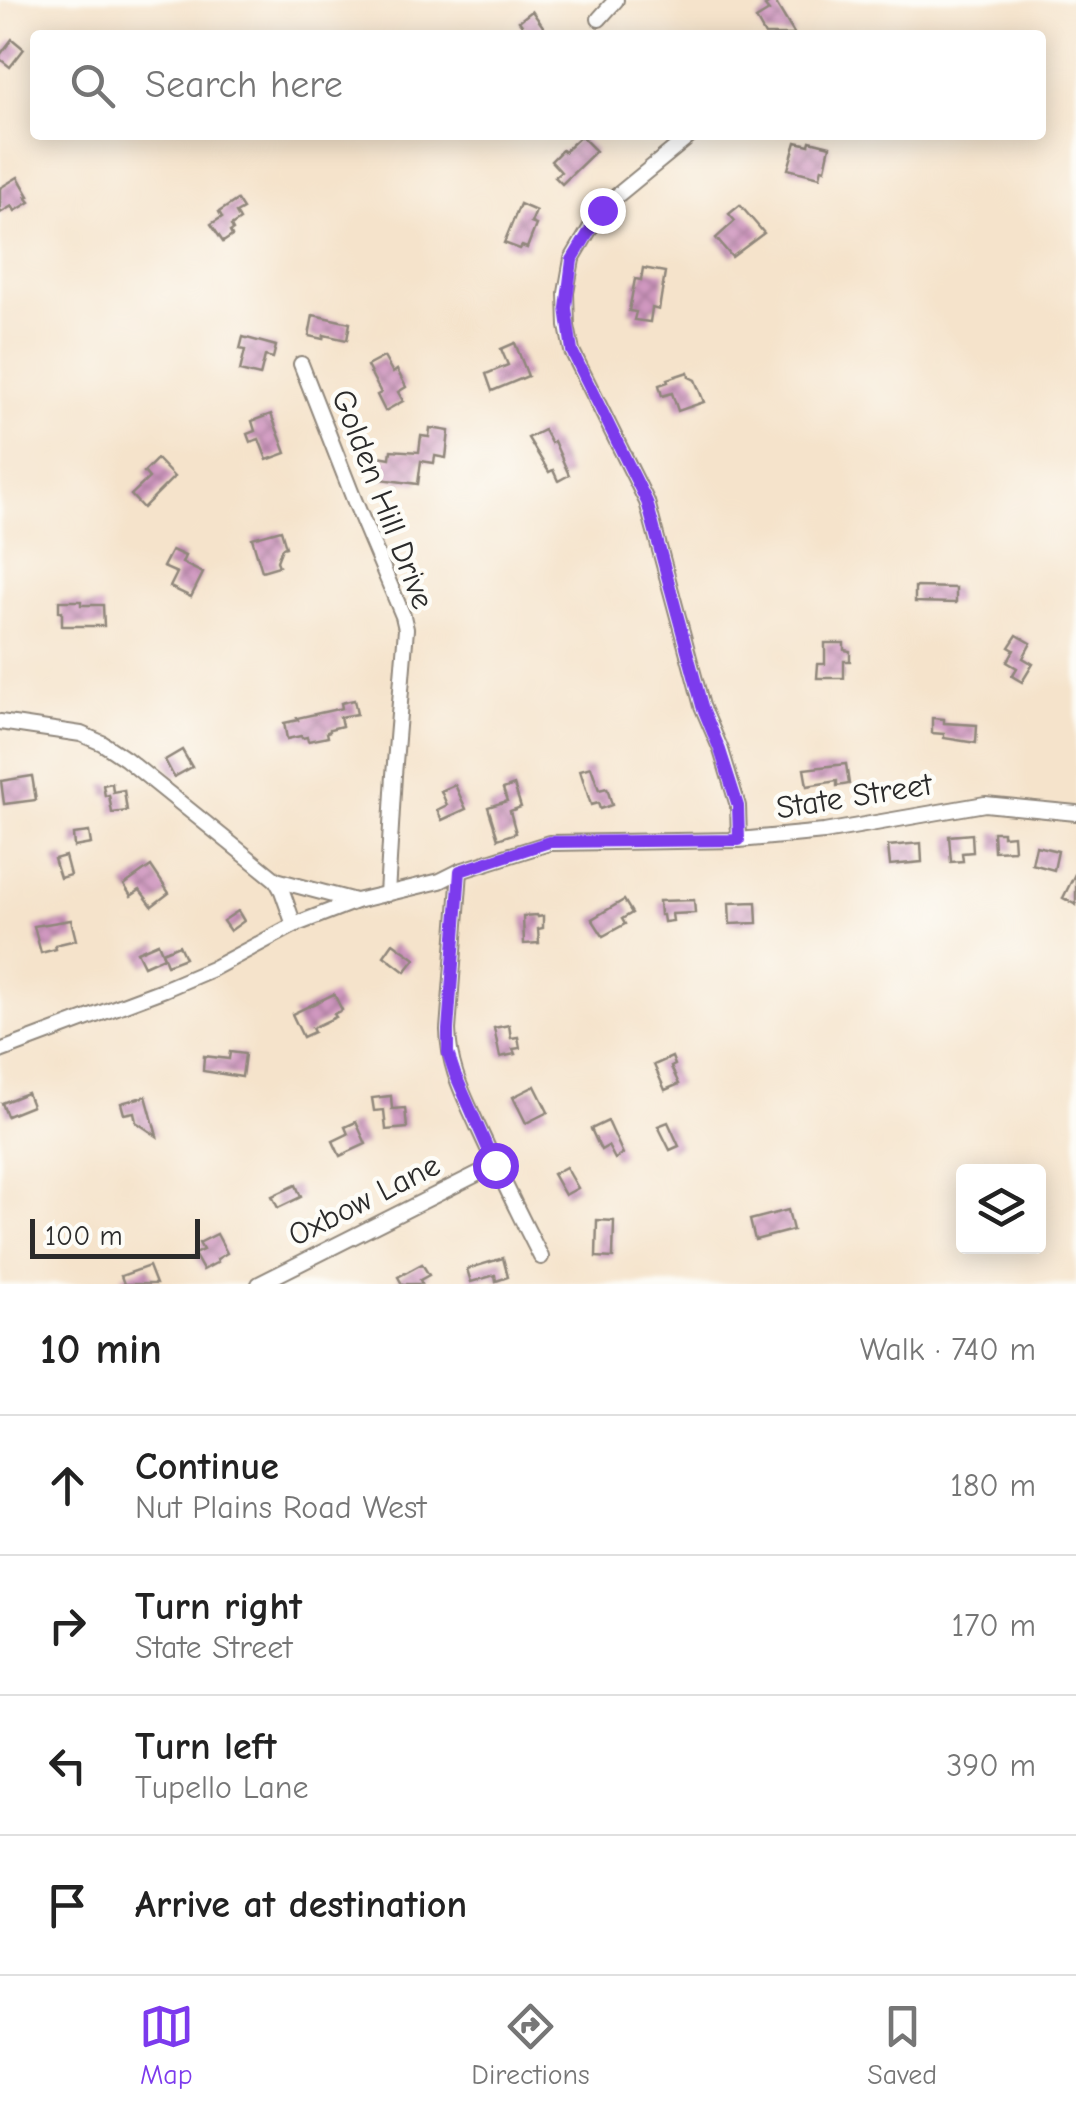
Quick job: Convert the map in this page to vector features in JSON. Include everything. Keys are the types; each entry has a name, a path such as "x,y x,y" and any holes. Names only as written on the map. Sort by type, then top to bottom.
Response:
{"street":[{"path":"599,20 616,0"},
{"path":"685,140 598,214 572,260 566,308 572,351 647,502 702,706 738,806 739,840"},
{"name":"Golden Hill Drive","path":"301,364 406,630 388,894"},
{"path":"0,722 81,734 102,743 276,880 294,925"},
{"name":"State Street","path":"0,1051 212,969 294,925 549,842 739,840 824,832 985,804 1076,812"},
{"path":"460,871 448,1053 495,1165 540,1257"},
{"path":"276,880 356,902"},
{"name":"Oxbow Lane","path":"258,1284 495,1165"}],"building":[{"path":"774,0 792,30 762,30 756,19 769,11 765,6"},
{"path":"532,11 545,30 525,30 519,21"},
{"path":"12,39 24,49 10,67 0,55"},
{"path":"577,140 585,140 596,151 562,184 555,177 561,172 551,161"},
{"path":"810,141 830,146 820,177 788,169 796,142 809,145"},
{"path":"18,177 30,202 15,211 12,206 0,213 0,188"},
{"path":"237,200 243,209 236,213 240,220 231,226 232,236 223,242 211,224 222,217 219,212"},
{"path":"520,204 536,211 531,223 536,225 527,248 520,249 504,243"},
{"path":"740,205 764,233 732,257 716,238 735,221 729,214"},
{"path":"643,268 665,272 659,310 652,308 650,322 634,320 636,312 629,311 635,279 641,280"},
{"path":"313,315 350,323 347,340 309,336"},
{"path":"243,337 276,346 273,358 265,356 260,376 240,371 245,350 240,349"},
{"path":"515,343 528,376 492,391 486,374 508,365 501,349"},
{"path":"384,357 406,387 398,392 403,401 385,411 367,366"},
{"path":"688,372 704,402 678,411 672,393 662,396 659,385"},
{"path":"271,414 286,453 267,460 259,439 250,442 247,434 255,431 252,421"},
{"path":"430,428 449,431 446,458 435,456 434,463 421,461 418,484 380,479 379,456 390,458 391,450 419,452 421,436 429,437"},
{"path":"544,430 551,443 554,441 569,475 558,481 528,438"},
{"path":"157,459 174,477 143,508 131,495 149,478 144,472"},
{"path":"281,530 286,547 277,561 279,566 262,571 252,538"},
{"path":"172,550 185,556 182,563 203,573 191,597 170,587 177,573 163,567"},
{"path":"915,587 956,588 956,603 915,602"},
{"path":"59,601 103,605 104,626 62,626"},
{"path":"1017,635 1031,643 1023,658 1033,664 1022,682 1012,676 1017,668 1007,662 1014,650 1009,647"},
{"path":"825,643 844,643 844,650 850,651 850,661 844,661 844,678 817,678 818,664 825,664"},
{"path":"354,700 357,714 340,717 342,726 330,729 328,737 308,741 301,736 287,739 284,723 342,708 341,703"},
{"path":"932,718 944,719 944,723 977,725 976,743 932,733"},
{"path":"182,750 192,767 174,777 165,760"},
{"path":"846,764 849,784 837,786 837,781 807,786 804,769"},
{"path":"591,767 599,790 607,788 612,805 600,809 598,803 591,805 580,770"},
{"path":"32,776 36,800 4,804 1,781"},
{"path":"112,783 113,792 124,790 127,811 112,813 103,785"},
{"path":"455,785 466,809 442,820 437,810 447,805 441,791"},
{"path":"514,785 521,807 510,811 516,833 498,839 488,807 507,801 503,789"},
{"path":"89,832 91,844 74,847 73,834"},
{"path":"993,832 1013,835 1014,850 994,851"},
{"path":"972,834 973,852 962,853 963,861 951,862 949,836"},
{"path":"921,843 922,862 890,865 888,846"},
{"path":"1036,846 1058,851 1054,870 1032,864"},
{"path":"65,856 70,875 60,878 54,859"},
{"path":"151,866 169,893 152,906 140,890 131,896 124,885"},
{"path":"1076,872 1076,905 1063,898"},
{"path":"624,900 632,913 622,919 625,924 603,936 592,919"},
{"path":"694,900 695,913 672,914 673,921 664,922 659,901"},
{"path":"756,902 757,923 730,924 729,903"},
{"path":"238,911 244,921 230,931 223,921"},
{"path":"523,916 543,916 543,928 538,929 539,943 524,944"},
{"path":"71,920 76,940 41,953 34,926"},
{"path":"158,943 164,957 144,966 137,952"},
{"path":"393,943 415,959 405,972 384,956"},
{"path":"179,945 185,958 167,965 162,952"},
{"path":"334,994 342,1010 303,1037 292,1014"},
{"path":"509,1025 511,1038 518,1037 520,1048 513,1049 515,1054 500,1057 494,1028"},
{"path":"230,1052 245,1054 242,1077 203,1071 204,1056 229,1059"},
{"path":"672,1057 675,1065 671,1067 679,1084 665,1090 654,1065"},
{"path":"535,1086 548,1112 526,1123 513,1097"},
{"path":"27,1093 32,1106 7,1116 2,1103"},
{"path":"146,1096 157,1136 136,1122 134,1112 124,1114 121,1103"},
{"path":"391,1096 392,1109 405,1108 407,1128 386,1130 384,1110 374,1111 372,1098"},
{"path":"608,1121 623,1154 615,1159 608,1146 601,1150 591,1129"},
{"path":"356,1122 366,1144 340,1156 333,1141 348,1134 345,1127"},
{"path":"668,1122 679,1146 670,1150 658,1126"},
{"path":"566,1167 578,1188 565,1195 553,1174"},
{"path":"296,1185 301,1197 278,1208 272,1196"},
{"path":"788,1210 793,1230 755,1240 750,1220"},
{"path":"597,1220 614,1221 613,1258 596,1257"},
{"path":"217,1234 227,1253 203,1270 194,1254 203,1250 199,1243"},
{"path":"503,1258 508,1277 496,1281 495,1275 471,1282 467,1269"},
{"path":"422,1264 429,1275 420,1280 422,1284 402,1284 398,1277"},
{"path":"149,1266 156,1284 124,1284 121,1276"}],"route":[{"path":"495,1165 448,1053 460,871 549,842 739,840 738,806 702,706 647,502 572,351 566,308 572,260 602,210"}]}
